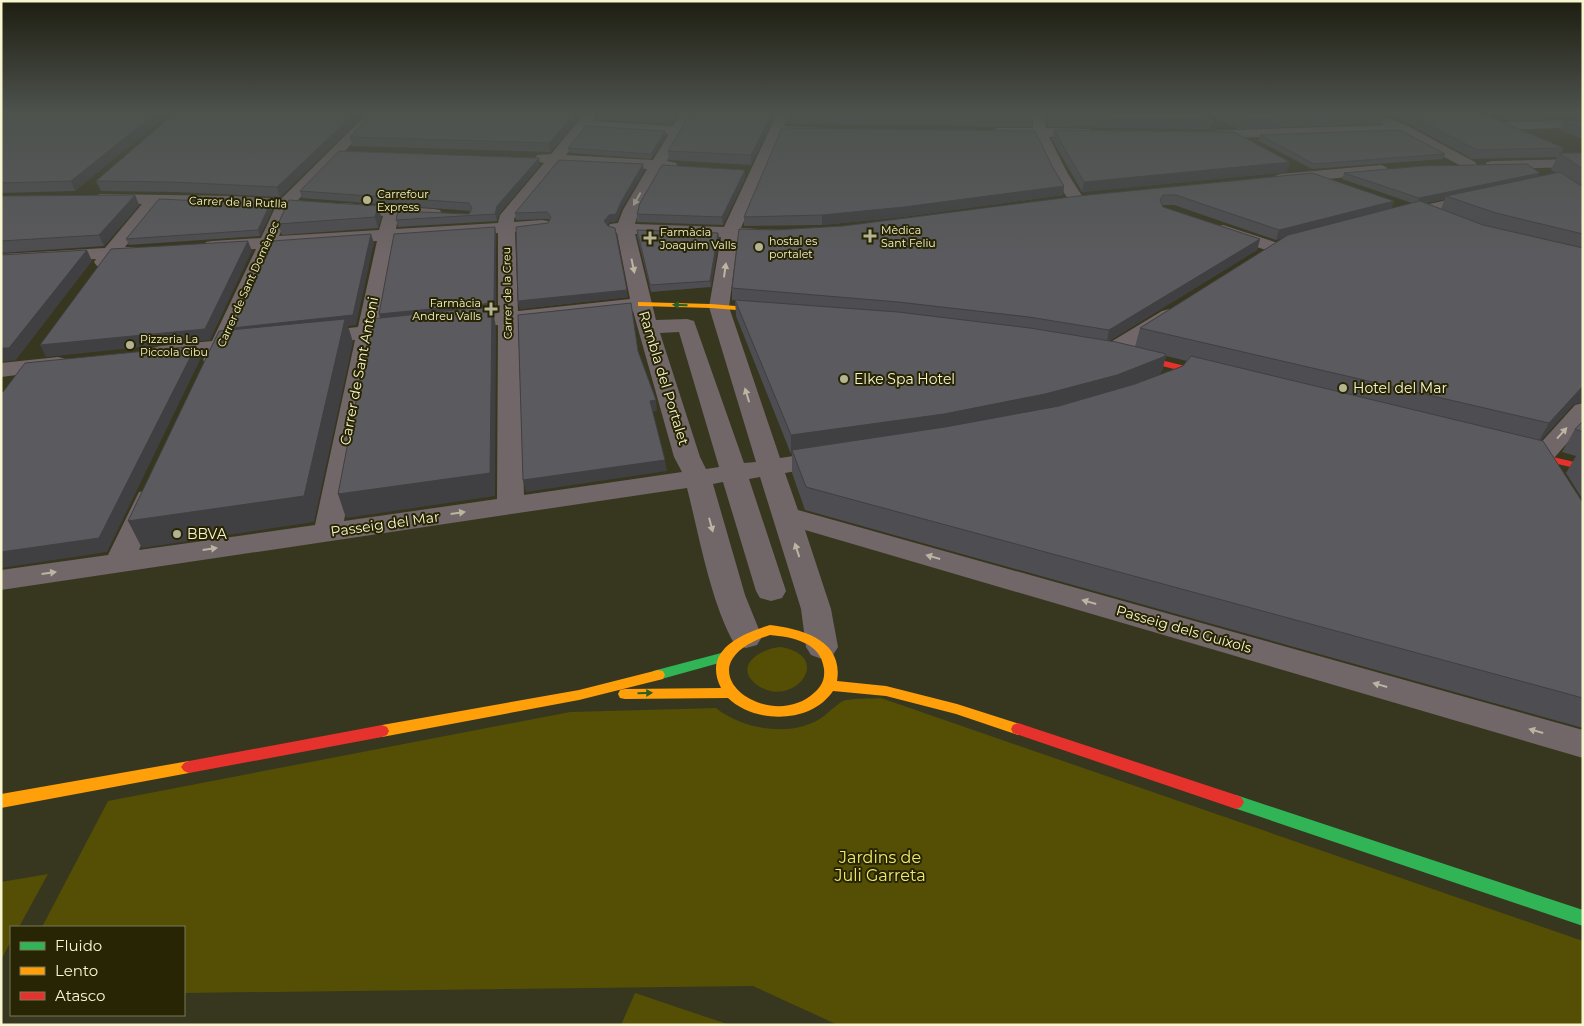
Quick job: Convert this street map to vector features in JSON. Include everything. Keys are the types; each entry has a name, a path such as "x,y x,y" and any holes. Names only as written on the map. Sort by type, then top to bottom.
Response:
{"main road":[{"name":"Rambla del Portalet","path":"645,316 789,312"},
{"path":"1107,350 1227,379"},
{"path":"1512,450 1583,467"},
{"path":"770,630 787,631 811,638 822,647 831,665 828,685 824,692 810,703 792,710 782,712 752,708 736,699 730,693 722,675 722,663 733,646 746,637 770,630"},
{"path":"1,801 579,695 725,657"},
{"path":"828,685 886,690 957,710 1583,918"},
{"path":"579,695 730,693"}],"street":[{"name":"Carrer de Sant Domènec","path":"203,383 285,204 328,160"},
{"path":"510,224 554,160"},
{"path":"570,160 683,167"},
{"path":"645,316 620,229 659,160"},
{"path":"762,160 730,232 722,315 770,468 814,586 822,647"},
{"path":"1053,160 1076,199"},
{"path":"1460,160 1470,165"},
{"path":"1285,162 1310,176 1346,187"},
{"path":"1436,166 1583,163"},
{"path":"1529,164 1555,182"},
{"path":"1262,181 1399,168"},
{"path":"739,171 757,172"},
{"name":"Carrer de la Rutlla","path":"90,193 155,199 285,204 392,211 510,224"},
{"path":"1388,211 1414,212 1499,194"},
{"path":"1057,201 1092,197"},
{"path":"93,276 155,199"},
{"name":"Carrer de Sant Antoni","path":"328,532 385,235 392,211"},
{"path":"1414,212 1447,224"},
{"path":"1203,223 1275,248"},
{"path":"198,247 385,235 510,224 542,225"},
{"name":"Carrer de la Creu","path":"510,224 508,318 511,505"},
{"path":"620,229 794,233"},
{"path":"1259,258 1275,248 1294,243"},
{"path":"1,260 158,250"},
{"path":"1107,350 1185,305"},
{"path":"143,355 508,318 645,316 687,325 722,315"},
{"name":"Rambla del Portalet","path":"645,316 687,457 698,478 730,595 746,637"},
{"path":"687,325 770,591"},
{"path":"6,393 43,344"},
{"path":"1,370 75,362"},
{"path":"1160,384 1168,381 1180,367"},
{"path":"1583,410 1541,457 1583,526"},
{"name":"Passeig del Mar","path":"1,580 846,456"},
{"path":"119,563 157,482"},
{"name":"Passeig dels Guíxols","path":"786,515 1583,744"},
{"path":"730,595 814,586"}],"green space":[{"path":"781,647 797,653 805,661 807,670 803,679 794,687 783,691 770,691 757,685 750,678 747,671 748,665 758,654"},
{"name":"Jardins de Juli Garreta","path":"881,698 1583,941 1583,1025 838,1025 753,986 185,993 185,926 43,926 108,801 570,712 716,708 752,726 779,729 806,725 818,720 843,701"},
{"path":"48,874 20,926 10,926 10,943 1,960 1,882"},
{"path":"635,993 730,1025 621,1025"}],"building":[{"path":"1,160 97,160 71,181 1,183"},
{"path":"120,160 306,160 277,187 96,181"},
{"path":"330,160 537,160 497,206 495,214 396,220 398,211 469,214 472,208 469,203 300,191"},
{"path":"559,160 643,164 616,214 609,215 604,221 608,226 615,228 627,290 518,301 516,227 548,223 551,217 547,212 515,213"},
{"path":"768,160 1049,160 1064,186 904,207 822,215 744,217"},
{"path":"1071,160 1286,160 1290,162 1084,182"},
{"path":"1306,160 1368,160 1314,164"},
{"path":"1569,160 1583,160 1583,169"},
{"path":"1527,164 1540,173 1419,198 1344,173 1422,166"},
{"path":"662,165 745,170 722,217 637,214 640,203"},
{"path":"1560,172 1583,187 1583,234 1496,213 1446,196"},
{"path":"1312,173 1394,201 1279,230 1176,195 1163,195 1160,200 1163,207 1260,239 1109,330 1029,317 898,302 732,288 739,229 775,230 843,226 1078,196"},
{"path":"135,195 99,235 1,241 1,196"},
{"path":"159,199 270,204 258,230 126,239"},
{"path":"289,200 378,206 375,217 278,224"},
{"path":"1420,201 1483,225 1583,248 1583,386 1549,423 1140,328 1288,235"},
{"path":"495,227 494,303 379,314 394,234"},
{"path":"637,230 718,233 710,281 650,285"},
{"path":"371,234 353,315 232,328 272,241"},
{"path":"248,241 205,329 40,345 111,249"},
{"path":"87,250 9,348 1,348 1,255"},
{"path":"735,300 898,312 1030,328 1116,342 1166,354 1163,357 1117,375 1045,394 944,414 791,435"},
{"path":"631,303 638,351 656,400 650,401 665,460 523,480 518,315"},
{"path":"492,306 490,473 338,494 372,319"},
{"path":"345,319 304,496 128,521 219,331"},
{"path":"196,346 99,538 1,552 1,393 25,363"},
{"path":"1191,356 1543,441 1583,503 1583,698 806,487 792,450 945,427 1059,406 1135,384 1183,366"},
{"path":"1583,421 1583,432 1575,429"}],"traffic: fast":[{"path":"658,675 725,657"},
{"path":"1236,802 1583,918"}],"traffic: slow":[{"path":"641,304 711,306 773,311"},
{"path":"770,630 799,635 809,639 817,644 829,659 831,673 828,686 816,700 806,706 782,711 769,711 757,708 745,704 735,697 726,684 723,675 723,665 730,650 744,640 770,630"},
{"path":"382,731 579,695 658,675"},
{"path":"828,685 886,691 957,709 1018,729"},
{"path":"625,694 730,693"},
{"path":"1,801 189,767"}],"traffic: jam":[{"path":"1128,355 1215,376"},
{"path":"1519,452 1583,467"},
{"path":"1018,729 1236,802"},
{"path":"189,767 382,731"}],"place":[{"name":"Carrefour Express","path":"367,200"},
{"name":"Mèdica Sant Feliu","path":"870,236"},
{"name":"Farmàcia Joaquim Valls","path":"650,238"},
{"name":"hostal es portalet","path":"759,247"},
{"name":"Farmàcia Andreu Valls","path":"491,309"},
{"name":"Pizzeria La Piccola Cibu","path":"130,345"},
{"name":"Elke Spa Hotel","path":"844,379"},
{"name":"Hotel del Mar","path":"1343,388"},
{"name":"BBVA","path":"177,534"}]}
